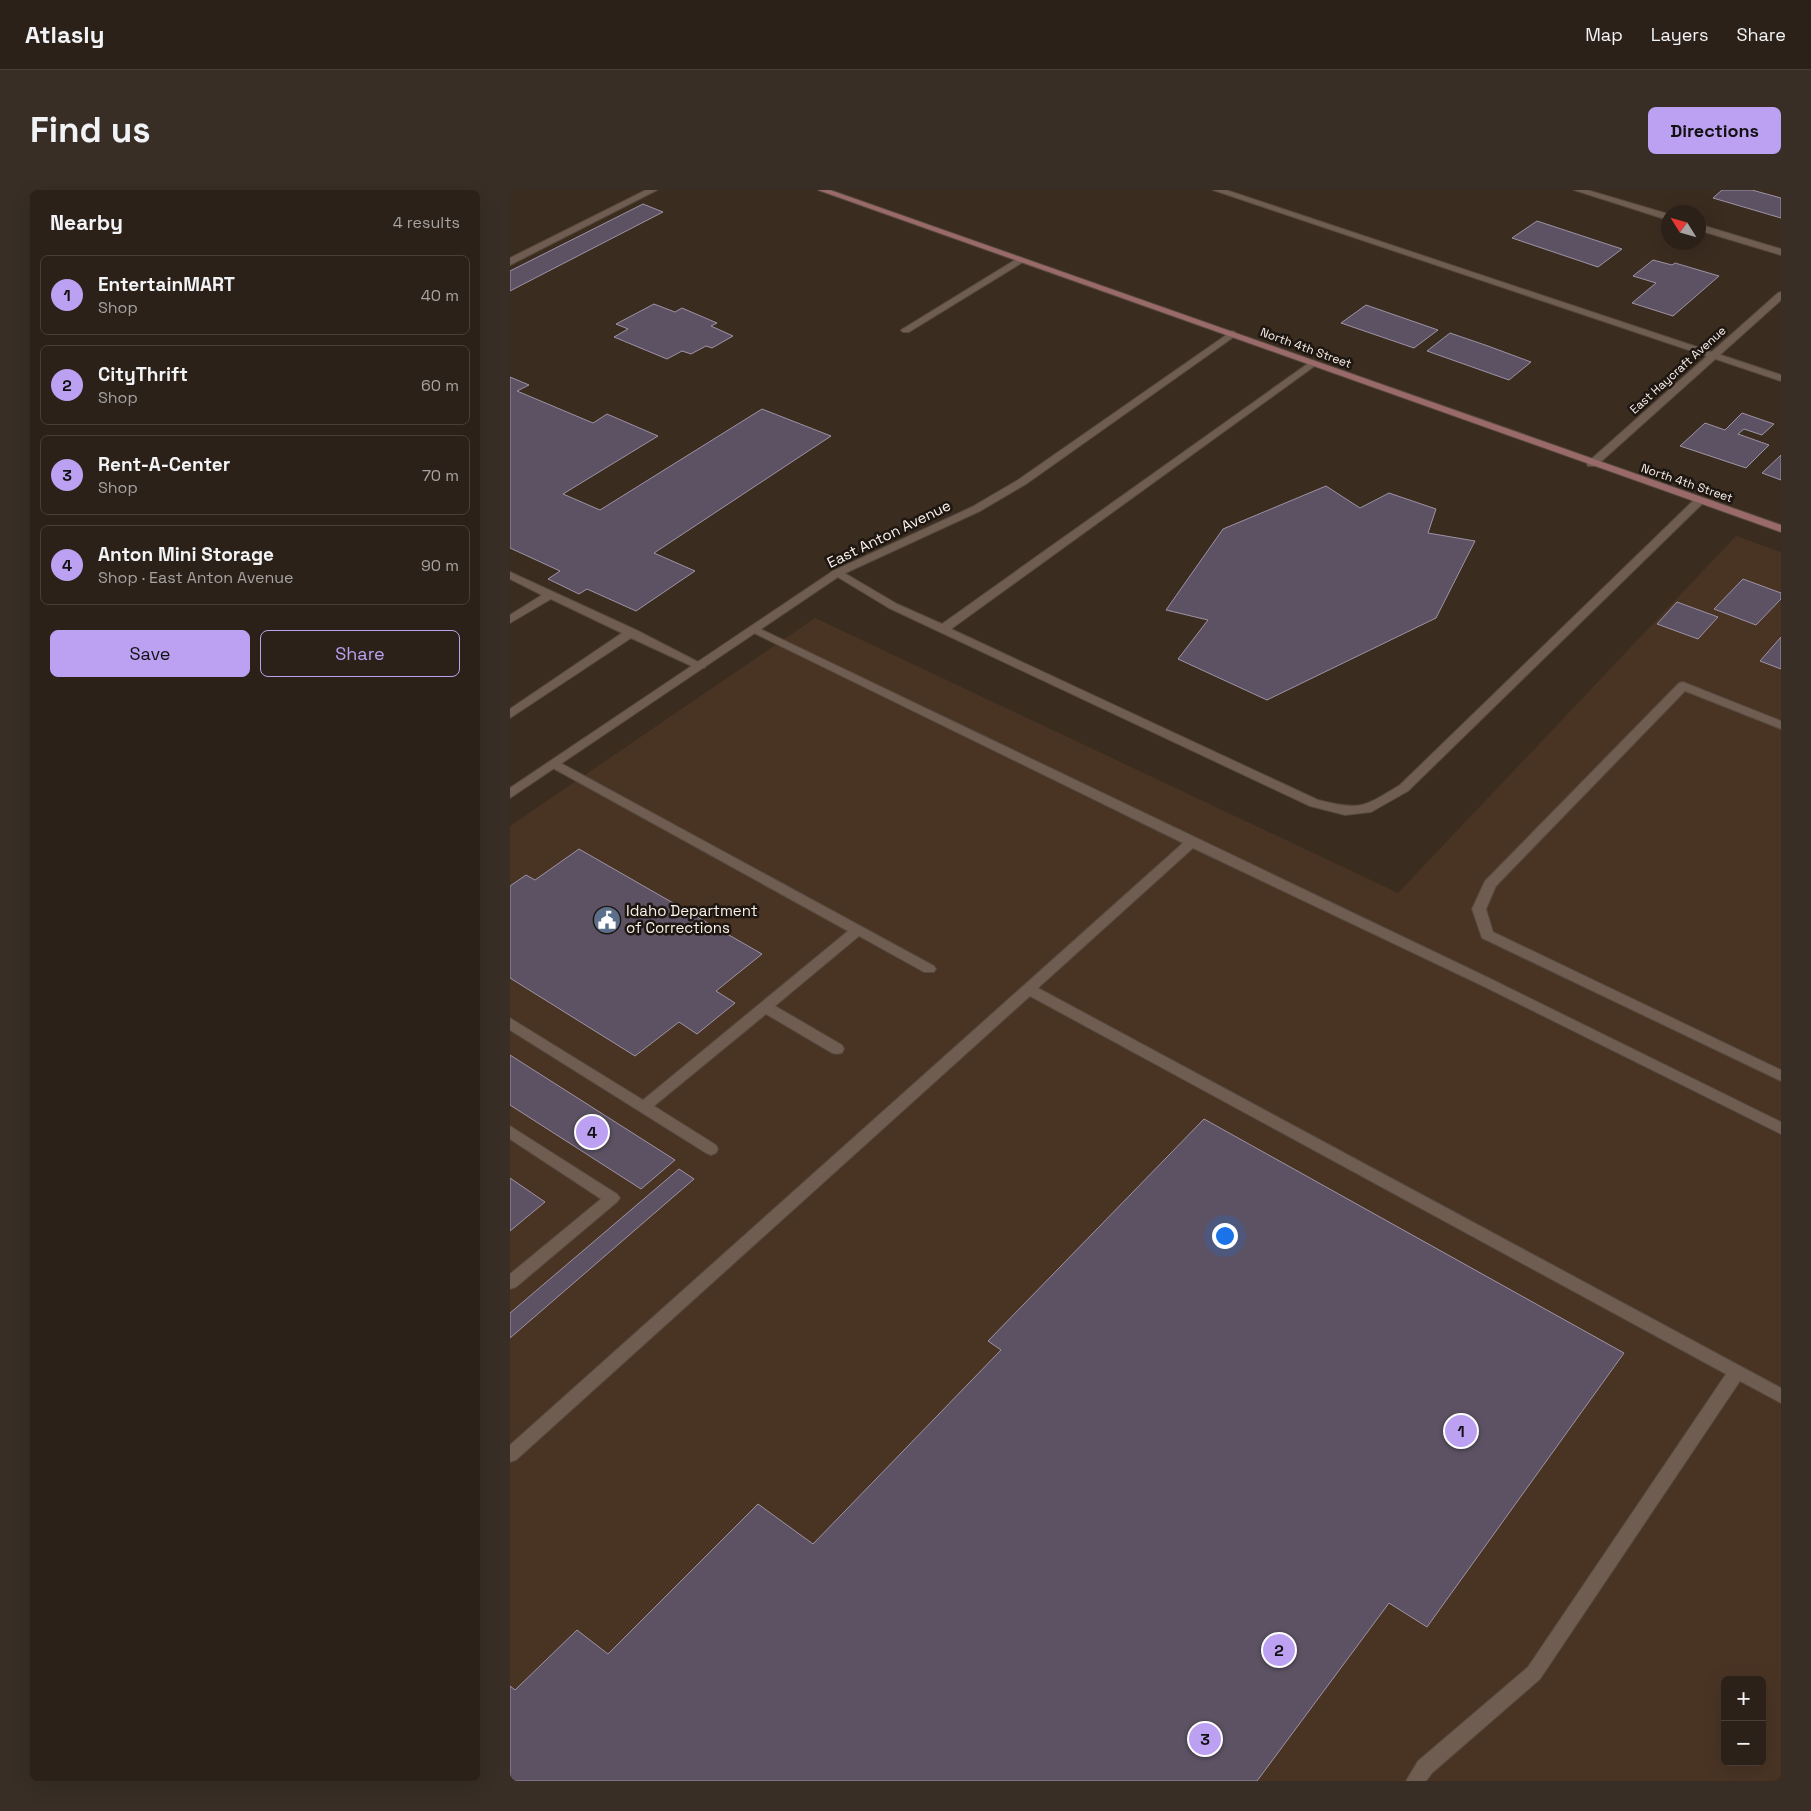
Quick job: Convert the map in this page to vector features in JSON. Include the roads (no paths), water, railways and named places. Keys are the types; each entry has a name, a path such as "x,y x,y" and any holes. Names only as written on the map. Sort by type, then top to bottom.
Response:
{"main road":[{"name":"North 4th Street","path":"822,190 1232,334 1592,464 1781,529"}],"street":[{"path":"510,262 653,190"},
{"path":"1217,190 1781,378"},
{"path":"1578,190 1661,215"},
{"path":"1706,229 1781,252"},
{"path":"906,330 1020,260"},
{"name":"East Haycraft Avenue","path":"1592,464 1781,295"},
{"name":"East Anton Avenue","path":"510,794 837,574 869,557 976,509 1007,491 1232,334"},
{"path":"943,629 1313,364"},
{"path":"837,574 893,606 1314,803 1345,811 1371,808 1404,788 1699,501"},
{"path":"510,620 551,594"},
{"path":"754,629 1192,842 1486,982 1781,1128"},
{"path":"510,714 632,632"},
{"path":"1781,726 1683,686 1490,884 1479,909 1487,936 1781,1076"},
{"path":"555,764 929,969"},
{"path":"510,1455 1192,842"},
{"path":"644,1107 858,930"},
{"path":"1029,989 1781,1396"},
{"path":"765,1007 838,1049"},
{"path":"510,1023 711,1149"},
{"path":"510,1132 612,1198 513,1276"},
{"path":"1415,1781 1425,1766 1534,1673 1737,1372"}],"lane":[{"path":"510,575 700,666"}],"place":[{"name":"Idaho Department of Corrections","path":"607,920"},
{"name":"Anton Mini Storage","path":"592,1132"},
{"name":"EntertainMART","path":"1461,1431"},
{"name":"CityThrift","path":"1279,1650"},
{"name":"Rent-A-Center","path":"1205,1739"}]}
